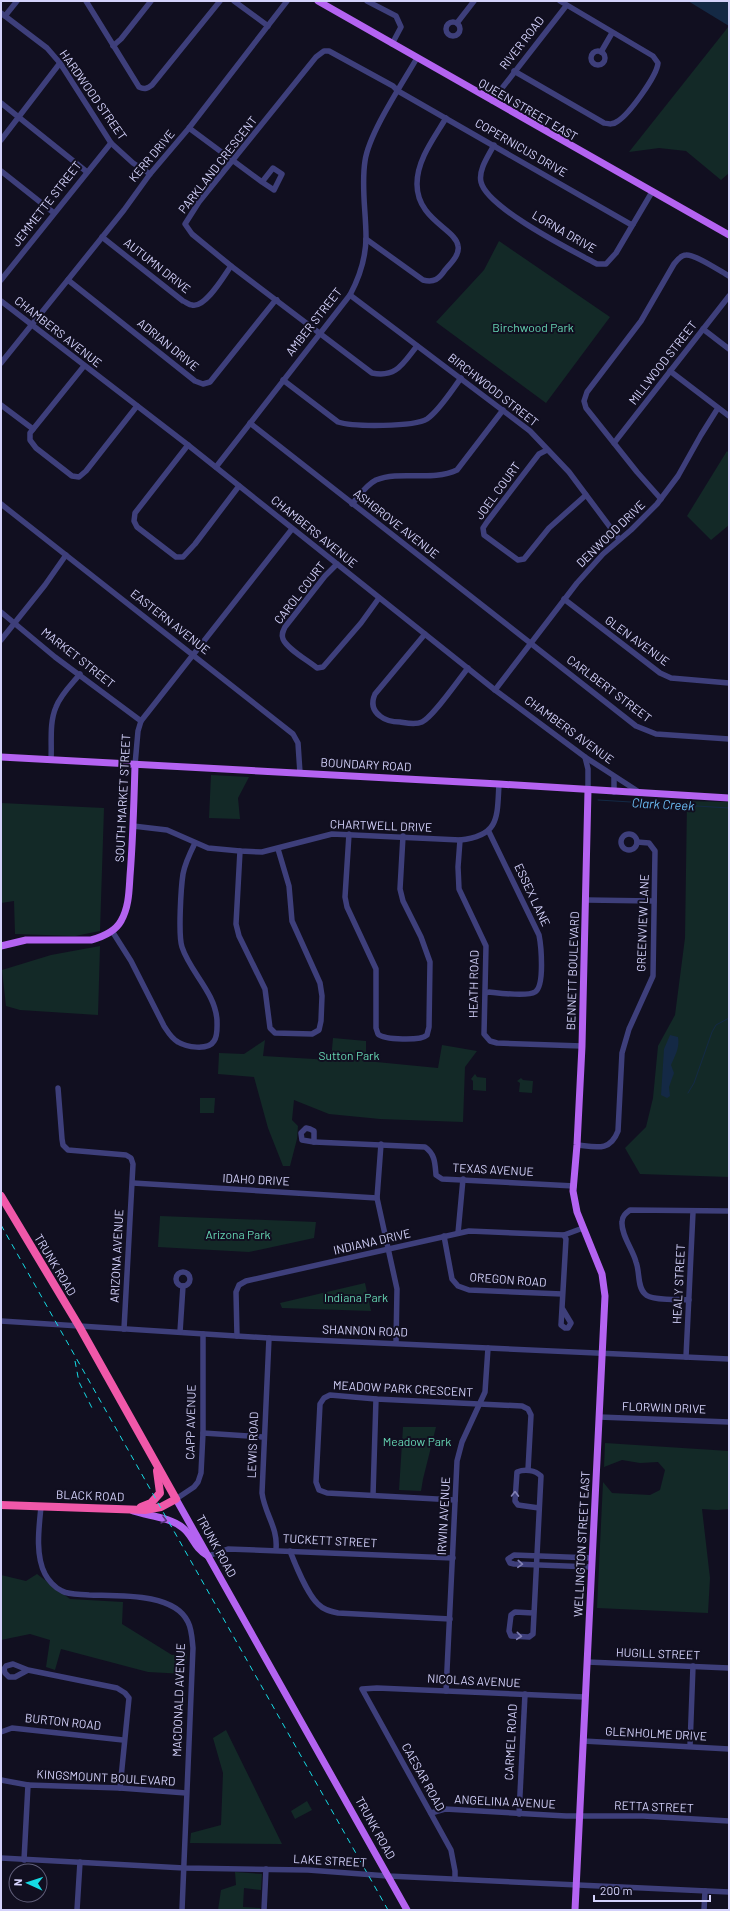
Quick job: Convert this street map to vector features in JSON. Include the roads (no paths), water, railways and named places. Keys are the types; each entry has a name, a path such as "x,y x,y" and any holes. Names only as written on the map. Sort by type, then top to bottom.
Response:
{"highway":[{"name":"TRUNK ROAD","path":"1,1196 79,1326 176,1499"},
{"path":"127,1509 152,1503 160,1493 159,1476 144,1442"},
{"name":"BLACK ROAD","path":"1,1505 153,1509 176,1499"}],"main road":[{"name":"QUEEN STREET EAST","path":"318,1 330,4 392,44 729,235"},
{"name":"BOUNDARY ROAD","path":"1,757 729,798"},
{"name":"SOUTH MARKET STREET","path":"112,931 122,920 128,901 135,765"},
{"name":"BENNETT BOULEVARD","path":"574,1186 582,1046 588,790"},
{"path":"1,946 26,940 91,940 112,931"},
{"name":"WELLINGTON STREET EAST","path":"574,1186 574,1204 596,1259 604,1286 575,1910"},
{"name":"TRUNK ROAD","path":"176,1499 407,1910"},
{"path":"127,1509 178,1524 185,1529 199,1550 208,1556"}],"street":[{"path":"3,15 17,1"},
{"path":"86,1 139,87 146,89 167,68 220,1"},
{"path":"113,46 121,39 151,1"},
{"path":"234,1 268,26"},
{"name":"KERR DRIVE","path":"1,363 102,237 150,174 189,128 287,1"},
{"path":"367,1 396,16 401,27 392,44"},
{"path":"457,23 474,1"},
{"path":"514,71 604,123 612,125 620,121 646,88 657,71 658,63 653,56 566,6 560,1"},
{"name":"RIVER ROAD","path":"492,101 566,6"},
{"name":"HARDWOOD STREET","path":"3,15 47,48 60,63 111,143 133,163 150,174"},
{"path":"601,52 612,33"},
{"name":"PARKLAND CRESCENT","path":"398,91 393,86 329,51 324,51 316,57 234,161 199,202 185,224 192,234 231,266 372,373 382,375 391,374 417,346"},
{"name":"AMBER STREET","path":"216,467 350,295 356,283 362,263 366,238 364,187 365,160 374,136 417,58"},
{"path":"1,140 60,63"},
{"name":"COPERNICUS DRIVE","path":"398,91 633,224"},
{"path":"1,103 87,172"},
{"path":"366,238 423,280 431,282 439,279 457,255 459,247 455,239 429,217 419,196 417,185 420,162 446,118"},
{"path":"189,128 262,182"},
{"name":"JEMMETTE STREET","path":"1,280 111,143"},
{"name":"LORNA DRIVE","path":"494,145 482,171 480,180 483,189 507,211 544,235 597,264 606,264 616,253 652,192"},
{"path":"1,171 54,213"},
{"name":"AUTUMN DRIVE","path":"102,237 183,301 192,306 200,304 207,299 231,266"},
{"path":"661,499 586,408 584,400 586,392 641,321 679,257 687,254 729,276"},
{"name":"ADRIAN DRIVE","path":"68,280 195,381 203,384 210,382 277,300"},
{"name":"BIRCHWOOD STREET","path":"350,295 530,431 568,472 619,539"},
{"name":"MILLWOOD STREET","path":"614,443 729,296"},
{"name":"CHAMBERS AVENUE","path":"1,301 216,467 495,690 585,757 614,777 643,794"},
{"path":"703,329 729,349"},
{"path":"84,366 30,433 30,440 36,448 72,476 79,477 86,471 137,406"},
{"path":"670,372 729,416"},
{"path":"283,380 338,422 360,426 417,422 427,419 461,378"},
{"path":"1,405 32,429"},
{"name":"DENWOOD DRIVE","path":"495,690 564,599 598,560 617,543 619,539 631,530 661,499 678,476 718,408"},
{"path":"352,504 368,486 376,480 448,474 457,470 503,410"},
{"name":"ASHGROVE AVENUE","path":"250,423 530,642"},
{"path":"188,445 136,513 134,520 137,527 176,557 183,557 195,544 239,486"},
{"name":"JOEL COURT","path":"546,450 539,454 486,522 483,528 484,535 512,557 518,560 524,559 549,528 586,495"},
{"name":"EASTERN AVENUE","path":"1,504 293,734 298,743 300,773"},
{"name":"SOUTH MARKET STREET","path":"135,765 138,731 141,721 292,529"},
{"path":"1,640 45,585 66,555"},
{"name":"CAROL COURT","path":"337,564 325,576 285,627 282,634 283,640 288,646 317,668 323,667 361,623 379,598"},
{"name":"GLEN AVENUE","path":"564,599 660,673 671,678 729,683"},
{"name":"MARKET STREET","path":"1,612 55,657 80,674 141,721"},
{"path":"425,634 375,694 372,701 373,708 384,719 393,722 422,722 430,716 468,668"},
{"name":"CARLBERT STREET","path":"530,642 636,726 647,732 729,740"},
{"path":"52,760 53,718 56,707 60,698 80,674"},
{"name":"BENNETT BOULEVARD","path":"585,757 588,769 588,790"},
{"name":"CHAMBERS AVENUE","path":"614,777 614,792"},
{"path":"489,832 496,817 499,784"},
{"name":"CHARTWELL DRIVE","path":"133,826 167,830 208,848 262,852 278,849 324,835 349,834 460,840 474,838 489,832"},
{"name":"ESSEX LANE","path":"486,994 489,992 527,994 535,992 539,988 541,960 539,935 535,923 489,832"},
{"path":"349,834 346,902 356,929 373,960 376,969 376,1028 378,1034 386,1038 421,1039 427,1035 429,1027 430,962 421,937 403,901 400,889 403,836"},
{"name":"HEATH ROAD","path":"460,840 458,867 459,889 486,946 484,1034 490,1041 582,1046"},
{"name":"GREENVIEW LANE","path":"577,1145 599,1147 607,1146 614,1141 618,1131 622,1053 629,1029 653,976 655,851 649,843 637,842"},
{"path":"112,931 131,960 170,1035 176,1041 187,1046 208,1046 214,1042 216,1037 216,1020 214,1006 182,947 180,935 183,874 195,843"},
{"path":"240,851 236,924 239,936 265,989 270,1028 275,1033 312,1034 319,1030 321,1021 322,996 320,983 292,921 289,886 278,849"},
{"path":"586,900 654,901"},
{"name":"ARIZONA AVENUE","path":"58,1088 63,1145 68,1150 75,1152 126,1155 131,1158 133,1164 124,1329"},
{"name":"TEXAS AVENUE","path":"314,1142 425,1147 432,1152 436,1175 438,1177 574,1186"},
{"path":"381,1144 377,1198 397,1289 396,1343"},
{"path":"458,1233 463,1179"},
{"name":"IDAHO DRIVE","path":"132,1183 377,1198"},
{"path":"690,1300 652,1298 646,1296 641,1290 637,1263 622,1222 624,1214 630,1210 692,1212 729,1211"},
{"name":"HEALY STREET","path":"686,1357 690,1300 692,1212"},
{"path":"562,1308 566,1238 564,1235 583,1228"},
{"name":"INDIANA DRIVE","path":"237,1336 236,1292 239,1285 246,1281 468,1231 564,1235"},
{"name":"OREGON ROAD","path":"444,1236 452,1279 458,1286 469,1290 562,1294"},
{"path":"180,1332 183,1286"},
{"name":"SHANNON ROAD","path":"1,1321 269,1338 729,1359"},
{"name":"CAPP AVENUE","path":"176,1499 188,1492 198,1482 201,1473 204,1334"},
{"name":"LEWIS ROAD","path":"269,1338 263,1437 262,1493 264,1505 277,1537 276,1549"},
{"name":"IRWIN AVENUE","path":"446,1691 457,1461 485,1392 488,1348"},
{"name":"MEADOW PARK CRESCENT","path":"456,1500 327,1493 319,1490 316,1482 320,1404 324,1398 330,1395 376,1399 522,1406 528,1408 531,1415 528,1470"},
{"path":"373,1495 376,1399"},
{"name":"FLORWIN DRIVE","path":"599,1417 729,1422"},
{"path":"203,1433 263,1437"},
{"path":"533,1613 515,1612 511,1615 509,1631 511,1636 529,1637 533,1634 539,1508 540,1476 537,1472 528,1470 517,1472 514,1501 518,1505 539,1508"},
{"name":"MACDONALD AVENUE","path":"41,1507 39,1529 40,1559 45,1574 54,1586 63,1592 74,1594 135,1597 162,1601 174,1607 188,1621 192,1632 193,1648 182,1910"},
{"name":"TUCKETT STREET","path":"208,1556 228,1549 276,1549 290,1551 453,1558"},
{"path":"290,1551 298,1571 316,1604 326,1610 450,1619"},
{"path":"592,1558 514,1555 509,1557 508,1560 510,1563 592,1567"},
{"name":"HUGILL STREET","path":"587,1662 729,1668"},
{"path":"690,1746 693,1666"},
{"path":"28,1670 117,1688 125,1693 129,1698 123,1740 120,1788"},
{"name":"NICOLAS AVENUE","path":"362,1689 376,1688 585,1697"},
{"name":"CAESAR ROAD","path":"362,1689 451,1850 455,1879"},
{"name":"CARMEL ROAD","path":"519,1814 525,1694"},
{"name":"BURTON ROAD","path":"1,1732 12,1728 123,1740"},
{"name":"GLENHOLME DRIVE","path":"583,1740 659,1746 690,1746 729,1749"},
{"path":"1,1780 28,1785"},
{"name":"KINGSMOUNT BOULEVARD","path":"24,1860 28,1785 120,1788 186,1793"},
{"name":"ANGELINA AVENUE","path":"431,1813 445,1809 519,1814 566,1816 579,1815"},
{"name":"RETTA STREET","path":"579,1815 729,1821"},
{"name":"LAKE STREET","path":"1,1858 184,1868 266,1869 729,1892"},
{"path":"77,1910 80,1862"},
{"path":"264,1910 266,1869"},
{"path":"704,1910 705,1891"}],"water":[{"path":"688,1 729,1 729,26"},
{"path":"670,1035 678,1037 678,1045 671,1065 674,1073 669,1087 670,1096 667,1098 661,1095 664,1049"}],"waterway":[{"name":"Clark Creek","path":"598,800 729,808"},
{"path":"688,1093 694,1083 712,1032 716,1025 729,1018"}],"railway":[{"path":"1,1225 388,1910"},
{"path":"75,1361 79,1382 94,1412"}],"park label":[{"name":"Birchwood Park","path":"533,328"},
{"name":"Sutton Park","path":"349,1056"},
{"name":"Arizona Park","path":"238,1235"},
{"name":"Indiana Park","path":"356,1298"},
{"name":"Meadow Park","path":"417,1442"}]}
